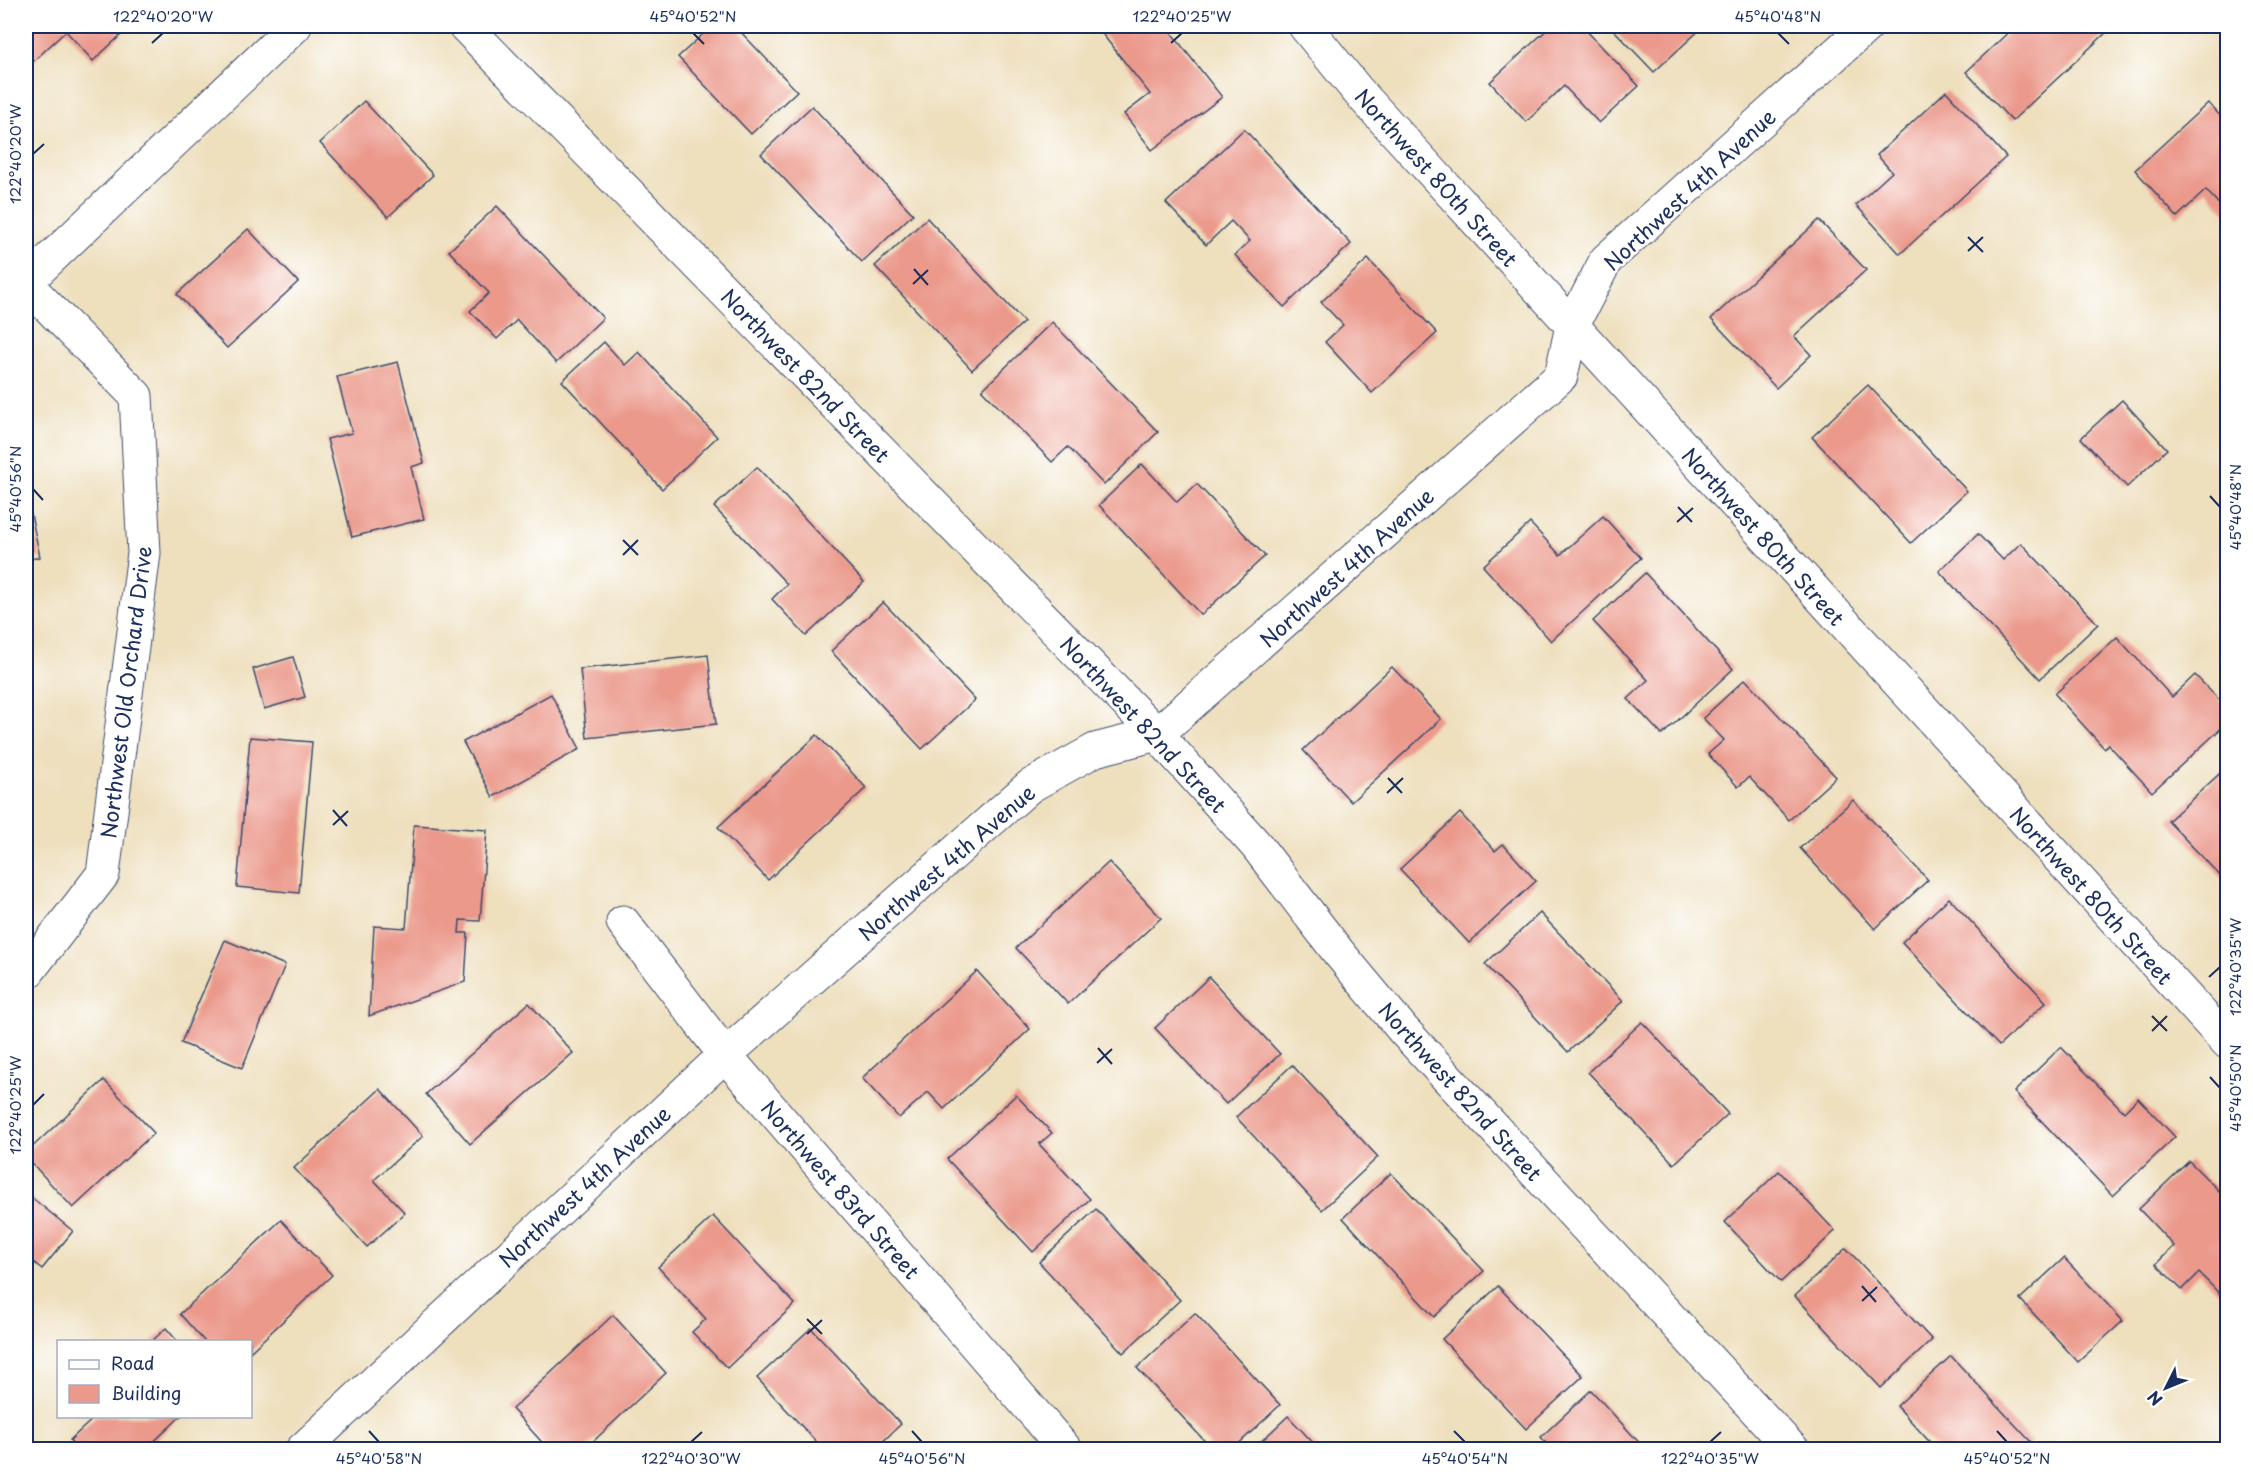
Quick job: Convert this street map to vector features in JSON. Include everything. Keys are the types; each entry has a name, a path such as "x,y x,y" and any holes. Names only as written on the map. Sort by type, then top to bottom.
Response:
{"street":[{"name":"Northwest Old Orchard Drive","path":"26,974 104,874 144,553 136,396 26,283 296,26"},
{"name":"Northwest 82nd Street","path":"465,26 1157,734 1256,845 1339,953 1404,1031 1793,1449"},
{"name":"Northwest 80th Street","path":"1305,26 1357,90 2228,1043"},
{"name":"Northwest 4th Avenue","path":"302,1449 725,1055 1030,786 1095,750 1157,734 1561,375 1572,326 1606,260 1867,26"},
{"name":"Northwest 83rd Street","path":"624,922 725,1055 1066,1449"}],"building":[{"path":"26,26 114,26 122,34 93,61 66,31 26,68"},
{"path":"712,26 735,26 797,91 751,134 678,57"},
{"path":"1096,26 1166,26 1222,97 1152,150 1124,114 1150,94"},
{"path":"1551,26 1582,26 1639,86 1599,123 1564,86 1526,122 1490,82"},
{"path":"1610,26 1704,26 1654,72"},
{"path":"2015,26 2105,26 2109,30 2012,121 1966,72"},
{"path":"1946,91 2006,157 1900,254 1856,205 1892,172 1877,155"},
{"path":"364,101 433,175 388,217 320,143"},
{"path":"2208,103 2228,124 2228,214 2206,190 2177,217 2135,170"},
{"path":"812,106 913,214 862,262 761,154"},
{"path":"1244,129 1351,244 1284,307 1235,255 1250,241 1231,221 1206,245 1166,203"},
{"path":"497,206 603,318 556,363 517,320 497,339 470,311 489,293 449,251"},
{"path":"927,218 1024,322 972,370 875,266"},
{"path":"1819,220 1866,270 1794,336 1811,355 1776,388 1711,319"},
{"path":"248,229 298,282 227,348 177,294"},
{"path":"1368,259 1437,333 1372,393 1325,342 1343,325 1321,302"},
{"path":"1052,322 1158,432 1104,485 1068,447 1052,462 982,390"},
{"path":"604,342 625,365 639,352 717,437 662,489 562,381"},
{"path":"398,362 424,463 411,467 424,519 352,537 327,439 352,433 337,377"},
{"path":"1868,385 1967,491 1911,543 1812,437"},
{"path":"2122,400 2167,449 2127,487 2081,438"},
{"path":"1142,464 1177,502 1197,484 1265,556 1201,615 1099,505"},
{"path":"757,467 864,582 806,636 772,599 787,584 714,507"},
{"path":"26,491 40,557 26,560"},
{"path":"1603,516 1641,558 1551,641 1483,566 1530,523 1560,555"},
{"path":"1978,534 2003,560 2021,543 2098,624 2040,679 1939,571"},
{"path":"1645,573 1733,669 1662,735 1628,699 1648,680 1593,621"},
{"path":"883,602 975,700 922,749 831,651"},
{"path":"26,613 32,614 27,654 26,654"},
{"path":"2117,637 2172,697 2195,675 2228,709 2228,722 2152,792 2108,744 2104,748 2055,694"},
{"path":"708,655 716,724 587,738 580,669"},
{"path":"293,657 305,697 264,709 253,669"},
{"path":"1392,667 1441,719 1351,802 1303,750"},
{"path":"1745,679 1836,777 1789,820 1749,777 1738,787 1708,754 1724,740 1703,718"},
{"path":"551,694 580,749 493,797 463,742"},
{"path":"817,735 866,788 768,880 718,827"},
{"path":"250,737 312,742 299,893 237,887"},
{"path":"2228,766 2228,884 2168,821"},
{"path":"1853,800 1928,880 1875,929 1800,848"},
{"path":"1460,813 1495,851 1503,844 1536,881 1469,943 1400,869"},
{"path":"414,825 487,830 480,921 460,920 459,933 468,933 465,982 369,1016 374,926 406,928"},
{"path":"1109,862 1161,918 1068,1004 1016,948"},
{"path":"1949,898 2046,1002 1999,1046 1902,942"},
{"path":"1540,913 1623,1001 1568,1052 1485,964"},
{"path":"225,940 285,965 242,1068 181,1043"},
{"path":"977,971 1030,1029 944,1109 928,1092 899,1118 862,1078"},
{"path":"1209,977 1280,1054 1226,1104 1155,1028"},
{"path":"529,1003 573,1053 470,1144 426,1094"},
{"path":"1642,1022 1728,1114 1674,1164 1588,1072"},
{"path":"2061,1047 2124,1112 2138,1098 2175,1137 2113,1196 2014,1092"},
{"path":"1292,1065 1378,1157 1322,1210 1236,1117"},
{"path":"104,1080 154,1133 73,1208 26,1157 26,1153"},
{"path":"380,1089 423,1136 374,1180 405,1213 367,1247 294,1168"},
{"path":"1016,1095 1052,1133 1039,1144 1090,1199 1033,1252 947,1159"},
{"path":"2189,1161 2228,1200 2228,1302 2199,1273 2182,1290 2156,1264 2174,1246 2139,1209"},
{"path":"1779,1171 1835,1231 1781,1282 1725,1222"},
{"path":"1391,1173 1484,1271 1434,1317 1343,1218"},
{"path":"26,1193 73,1231 42,1269 26,1256"},
{"path":"1096,1209 1180,1300 1123,1353 1039,1262"},
{"path":"713,1216 795,1304 727,1368 692,1332 706,1319 658,1267"},
{"path":"281,1220 332,1275 252,1350 252,1340 203,1340 180,1314"},
{"path":"1846,1248 1932,1340 1881,1388 1795,1296"},
{"path":"2064,1258 2123,1321 2078,1362 2020,1299"},
{"path":"1498,1286 1583,1376 1526,1429 1442,1339"},
{"path":"1195,1313 1280,1405 1232,1450 1213,1450 1137,1368"},
{"path":"613,1315 666,1373 584,1450 549,1450 512,1409"},
{"path":"166,1328 176,1340 153,1340"},
{"path":"811,1328 901,1424 874,1450 824,1450 757,1378"},
{"path":"1951,1356 2032,1443 2026,1450 1937,1450 1897,1406"},
{"path":"1591,1390 1646,1450 1552,1450 1541,1437"},
{"path":"1288,1416 1320,1450 1252,1450"},
{"path":"94,1418 179,1418 145,1450 78,1450 70,1440"}]}
